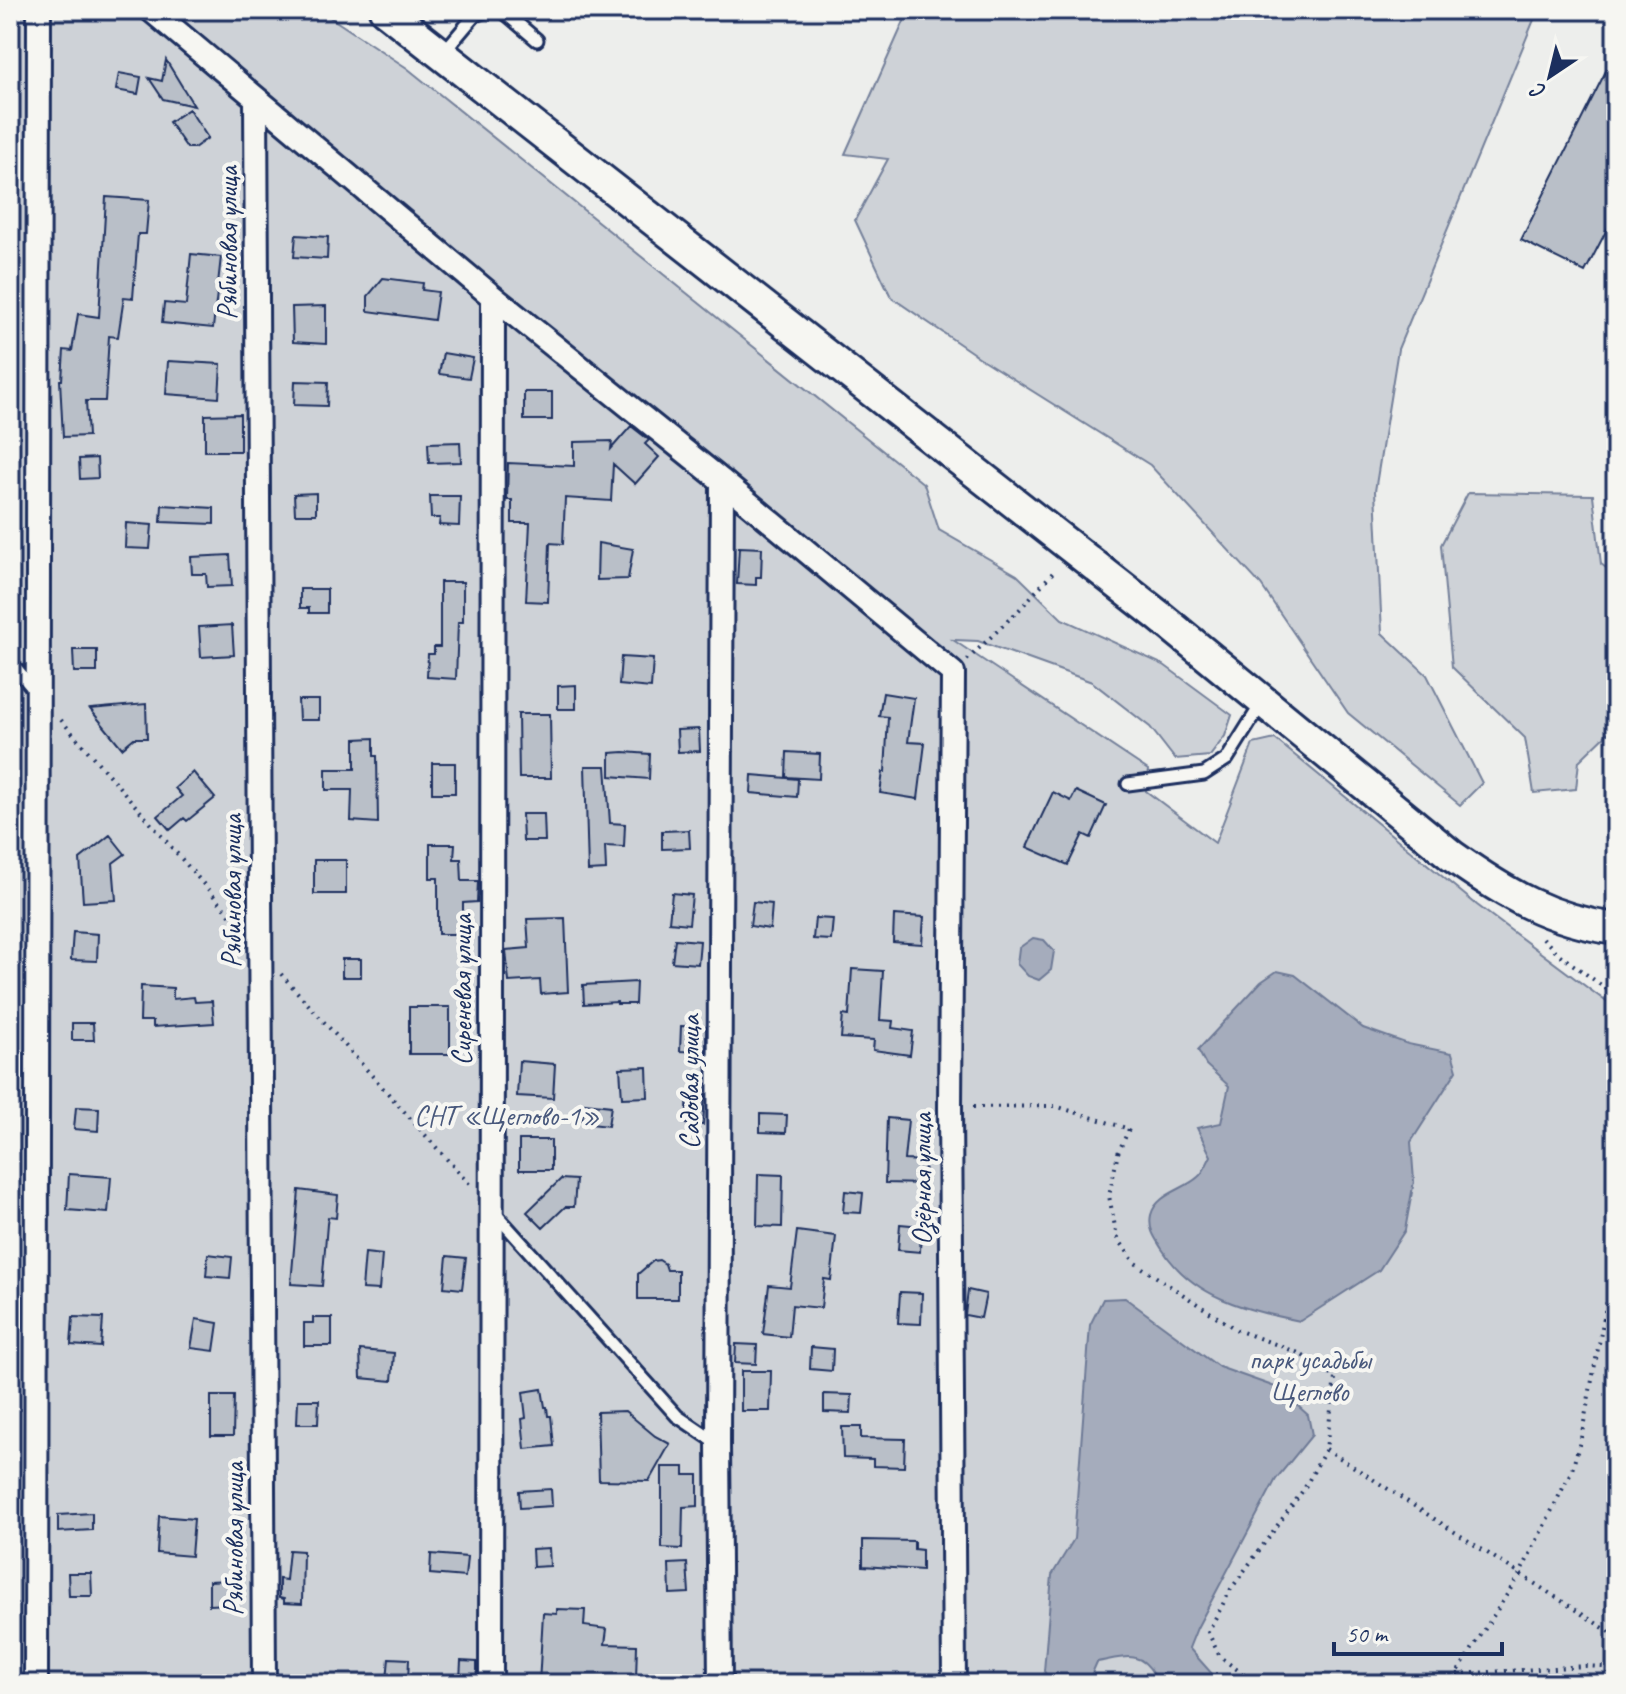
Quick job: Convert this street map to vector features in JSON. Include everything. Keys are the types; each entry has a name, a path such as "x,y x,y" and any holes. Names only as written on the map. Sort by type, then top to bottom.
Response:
{"main road":[{"path":"385,10 1074,550 1452,856 1498,889 1531,906 1559,917 1616,929"}],"street":[{"path":"36,1684 39,10"},
{"path":"151,10 493,297 722,481 953,673"},
{"name":"Рябиновая улица","path":"256,98 264,1684"},
{"name":"Сиреневая улица","path":"491,1684 493,297"},
{"name":"Садовая улица","path":"720,1684 718,1443 722,481"},
{"name":"Озёрная улица","path":"953,673 950,1107 954,1684"}],"lane":[{"path":"442,54 475,15 488,10"},
{"path":"495,10 504,12 537,40"},
{"path":"10,661 38,694"},
{"path":"1128,784 1204,774 1227,759 1262,702"},
{"path":"490,1208 677,1416 718,1443"}],"path":[{"path":"953,673 1020,609 1074,550"},
{"path":"38,694 490,1208"},
{"path":"1537,931 1556,952 1616,996"},
{"path":"950,1107 1055,1106 1129,1129 1118,1153 1109,1196 1117,1237 1135,1263 1237,1330 1299,1353 1335,1378 1326,1449 1304,1489 1231,1589 1208,1632 1220,1657 1257,1684"},
{"path":"1450,1684 1520,1574 1572,1470 1581,1438 1616,1254"},
{"path":"1326,1449 1616,1636"},
{"path":"1457,1674 1586,1666 1616,1668"}],"green space":[{"name":"СНТ «Щеглово-1»","path":"10,10 319,10 407,68 924,484 939,530 1017,575 1062,619 1164,665 1232,715 1225,736 1210,756 1175,759 1150,727 1092,682 978,641 953,640 1148,770 1146,791 1215,843 1253,744 1275,739 1477,905 1616,1009 1616,1684 10,1684"},
{"path":"909,10 1538,10 1398,349 1375,491 1382,633 1427,675 1482,783 1460,805 1348,713 1261,585 1150,465 983,360 891,297 855,220 888,159 845,154"},
{"path":"1468,493 1593,495 1601,564 1616,575 1616,725 1579,761 1576,789 1534,793 1525,738 1452,667 1441,545"}],"water":[{"path":"1033,938 1044,940 1054,951 1051,970 1039,980 1028,976 1017,964 1019,948"},
{"path":"1277,971 1295,975 1363,1028 1408,1044 1452,1053 1457,1070 1411,1142 1414,1181 1405,1230 1379,1270 1300,1321 1241,1306 1205,1290 1175,1266 1150,1225 1158,1202 1192,1182 1204,1170 1211,1156 1197,1128 1221,1123 1229,1086 1206,1065 1198,1050 1261,982"},
{"path":"1125,1298 1219,1367 1278,1388 1308,1415 1312,1435 1276,1479 1189,1648 1221,1684 1151,1684 1154,1675 1149,1667 1143,1661 1129,1657 1097,1662 1090,1678 1083,1684 1051,1684 1044,1671 1052,1575 1074,1539 1090,1325 1103,1299"}],"building":[{"path":"1616,51 1616,212 1585,272 1521,240"},
{"path":"166,60 194,106 163,99 149,78 162,81"},
{"path":"119,73 141,77 138,94 116,90"},
{"path":"189,109 208,138 194,148 187,148 169,122"},
{"path":"106,197 149,200 146,234 138,234 133,298 124,297 118,337 109,336 105,401 86,401 88,436 63,437 60,380 64,350 72,351 78,314 99,317"},
{"path":"296,235 328,237 327,259 294,257"},
{"path":"191,254 221,257 213,328 162,323 164,303 186,305"},
{"path":"383,278 423,283 422,290 438,292 434,320 368,311 368,296"},
{"path":"326,306 326,344 293,342 292,307"},
{"path":"443,353 473,358 469,378 439,374"},
{"path":"168,361 221,364 219,398 166,394"},
{"path":"295,381 328,382 327,406 294,405"},
{"path":"524,392 552,392 552,420 524,420"},
{"path":"240,414 240,451 205,451 205,415"},
{"path":"631,426 649,440 645,444 659,457 635,484 613,464 611,501 565,498 563,544 550,543 548,602 526,601 530,523 512,523 512,500 507,500 508,463 574,466 574,442 612,441 611,449"},
{"path":"460,442 461,462 429,463 428,443"},
{"path":"97,458 98,478 80,479 79,459"},
{"path":"316,493 316,514 295,514 294,494"},
{"path":"430,496 460,496 459,526 439,525 440,518 431,518"},
{"path":"162,505 214,508 214,524 161,522"},
{"path":"126,523 152,525 150,549 125,548"},
{"path":"598,543 633,549 628,579 597,580"},
{"path":"739,547 762,548 761,577 756,577 756,585 737,584"},
{"path":"230,555 232,586 207,587 206,574 192,574 191,557"},
{"path":"440,582 463,582 463,622 458,622 456,679 427,677 428,654 434,654 434,647 440,647"},
{"path":"300,589 327,589 327,613 309,613 309,608 300,608"},
{"path":"232,625 234,655 201,657 199,627"},
{"path":"73,650 97,650 97,672 74,672"},
{"path":"621,657 653,659 651,688 619,685"},
{"path":"576,685 576,709 558,709 558,686"},
{"path":"883,693 914,698 908,742 925,743 918,799 880,793 885,772 888,717 879,716"},
{"path":"298,700 319,700 319,720 299,720"},
{"path":"146,704 147,738 134,738 122,748 90,709"},
{"path":"518,714 550,714 551,778 519,778"},
{"path":"699,729 700,751 678,752 677,730"},
{"path":"374,738 378,823 351,821 352,790 326,790 326,769 355,769 355,739"},
{"path":"787,752 820,754 819,779 786,777"},
{"path":"610,753 650,754 649,779 610,776"},
{"path":"432,763 455,763 455,793 432,793"},
{"path":"585,766 606,766 610,823 625,824 624,847 605,846 606,870 588,871"},
{"path":"193,772 215,798 187,821 184,818 170,830 158,816 182,796 175,788"},
{"path":"752,775 798,779 797,797 751,793"},
{"path":"1076,791 1106,805 1091,838 1083,834 1068,865 1027,847 1053,792 1071,801"},
{"path":"522,814 544,814 545,841 523,841"},
{"path":"689,830 690,848 662,849 662,831"},
{"path":"110,835 125,854 113,863 116,900 83,902 80,859"},
{"path":"430,844 455,844 454,859 461,859 462,881 478,881 477,902 463,903 463,934 438,934 438,878 430,878"},
{"path":"314,860 346,860 346,894 314,894"},
{"path":"672,893 692,895 689,924 669,922"},
{"path":"753,902 772,904 770,929 750,926"},
{"path":"894,915 924,917 922,944 893,942"},
{"path":"565,918 568,992 541,994 540,980 509,982 506,950 529,948 527,919"},
{"path":"815,918 833,919 831,940 813,939"},
{"path":"73,932 98,934 97,961 71,960"},
{"path":"675,939 700,941 698,964 672,962"},
{"path":"342,959 361,959 361,977 342,977"},
{"path":"852,969 883,971 880,1020 893,1021 892,1028 913,1031 910,1055 873,1050 874,1040 841,1038 843,1015 849,1016"},
{"path":"636,982 635,1004 584,1004 583,985"},
{"path":"141,986 173,988 173,999 194,997 195,1002 212,1001 214,1023 153,1027 153,1021 140,1021"},
{"path":"409,1007 450,1007 450,1054 409,1054"},
{"path":"72,1023 93,1023 94,1040 72,1040"},
{"path":"681,1026 706,1027 706,1052 680,1051"},
{"path":"519,1061 555,1064 553,1098 517,1096"},
{"path":"647,1067 648,1097 622,1098 620,1068"},
{"path":"688,1093 705,1094 703,1125 686,1124"},
{"path":"584,1103 611,1106 608,1126 582,1123"},
{"path":"76,1107 99,1108 98,1131 74,1129"},
{"path":"760,1114 787,1115 786,1133 760,1132"},
{"path":"887,1118 908,1120 904,1160 925,1161 924,1184 885,1183"},
{"path":"519,1140 551,1140 551,1170 519,1170"},
{"path":"69,1174 111,1177 108,1213 67,1210"},
{"path":"758,1174 783,1175 782,1227 757,1226"},
{"path":"561,1179 576,1180 574,1207 565,1207 543,1228 527,1212"},
{"path":"299,1190 338,1195 336,1218 328,1217 322,1286 291,1284"},
{"path":"845,1191 863,1193 861,1213 843,1212"},
{"path":"900,1224 921,1226 920,1252 898,1250"},
{"path":"797,1231 836,1236 831,1280 824,1279 821,1308 792,1305 789,1337 763,1334 769,1285 790,1287"},
{"path":"365,1253 382,1255 379,1290 362,1289"},
{"path":"208,1254 232,1257 230,1278 206,1276"},
{"path":"447,1256 466,1258 462,1289 444,1287"},
{"path":"659,1260 667,1270 678,1270 678,1299 638,1299 638,1274 653,1261"},
{"path":"968,1290 986,1294 981,1318 965,1315"},
{"path":"900,1292 922,1293 921,1324 898,1323"},
{"path":"73,1317 103,1318 101,1347 71,1345"},
{"path":"313,1318 332,1318 332,1346 304,1346 304,1323 313,1323"},
{"path":"196,1319 218,1323 214,1351 191,1348"},
{"path":"736,1344 757,1345 756,1364 735,1363"},
{"path":"811,1347 833,1349 832,1371 810,1369"},
{"path":"360,1350 394,1353 392,1381 361,1378"},
{"path":"741,1371 771,1371 770,1411 741,1411"},
{"path":"542,1389 548,1416 551,1416 554,1446 525,1449 523,1392"},
{"path":"824,1394 852,1395 851,1413 824,1412"},
{"path":"211,1396 234,1396 233,1436 211,1436"},
{"path":"298,1400 319,1400 318,1424 297,1424"},
{"path":"625,1411 655,1436 670,1444 649,1481 599,1480 597,1412"},
{"path":"842,1427 861,1427 861,1438 905,1439 904,1467 873,1466 873,1459 843,1458"},
{"path":"662,1467 684,1467 684,1475 698,1475 698,1506 683,1507 682,1549 662,1548"},
{"path":"551,1489 552,1506 520,1508 519,1491"},
{"path":"92,1513 92,1530 58,1532 58,1515"},
{"path":"159,1516 194,1519 191,1556 157,1553"},
{"path":"863,1540 914,1541 914,1549 922,1550 922,1570 863,1566"},
{"path":"549,1548 550,1566 533,1567 532,1549"},
{"path":"289,1550 303,1551 302,1604 284,1603 284,1599 279,1598 279,1579 286,1580"},
{"path":"431,1554 467,1557 465,1577 430,1574"},
{"path":"687,1563 689,1593 670,1594 669,1564"},
{"path":"68,1573 91,1573 92,1596 69,1596"},
{"path":"230,1580 231,1604 209,1605 209,1581"},
{"path":"557,1609 585,1610 584,1626 607,1629 605,1644 637,1645 636,1679 606,1679 606,1683 539,1684 543,1613 557,1614"},
{"path":"389,1658 409,1659 408,1681 387,1680"},
{"path":"461,1661 477,1662 477,1681 460,1680"}],"park label":[{"name":"парк усадьбы Щеглово","path":"1310,1375"}]}
